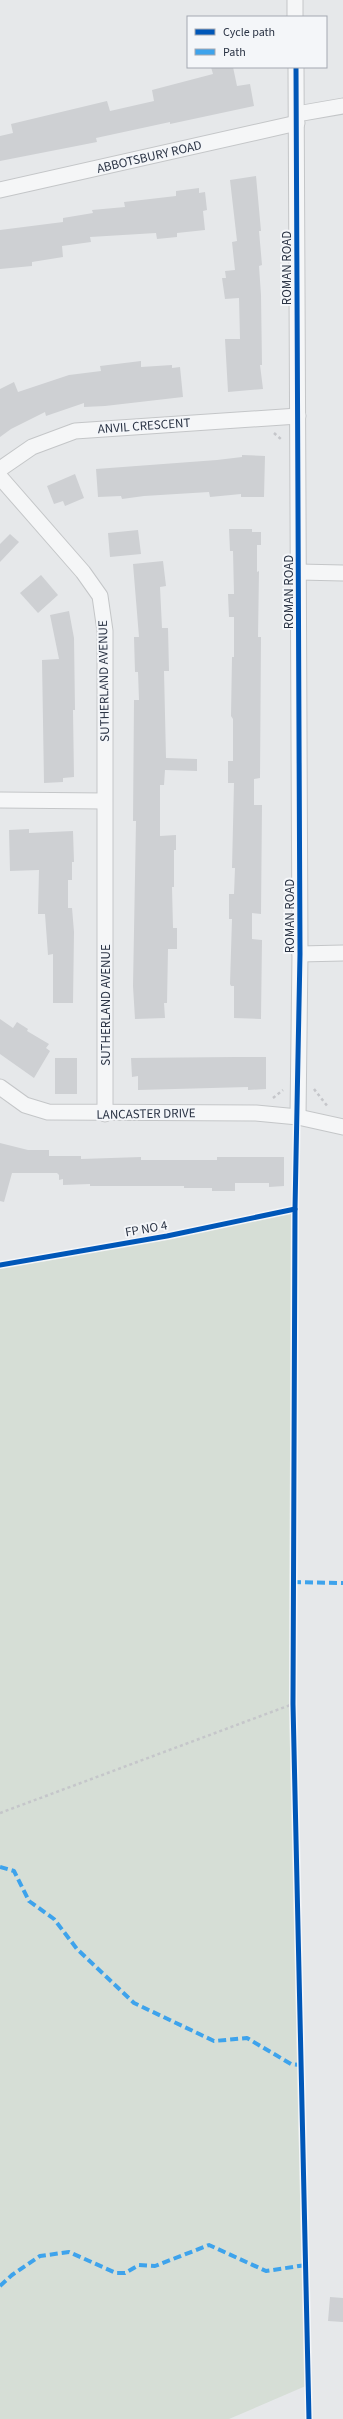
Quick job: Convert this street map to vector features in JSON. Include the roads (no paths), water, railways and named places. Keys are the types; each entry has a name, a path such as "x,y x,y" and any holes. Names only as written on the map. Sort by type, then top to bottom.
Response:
{"street":[{"path":"295,0 295,16"},
{"name":"ROMAN ROAD","path":"296,68 300,954 298,1117"},
{"name":"ABBOTSBURY ROAD","path":"0,190 297,119 343,106"},
{"name":"ANVIL CRESCENT","path":"0,469 32,447 75,431 298,416"},
{"name":"SUTHERLAND AVENUE","path":"0,477 82,572 100,596 105,631 105,1114"},
{"path":"298,572 343,573"},
{"path":"0,800 104,801"},
{"path":"300,954 343,953"},
{"name":"LANCASTER DRIVE","path":"0,1087 25,1105 48,1112 105,1114 209,1112 298,1117 343,1127"}]}
